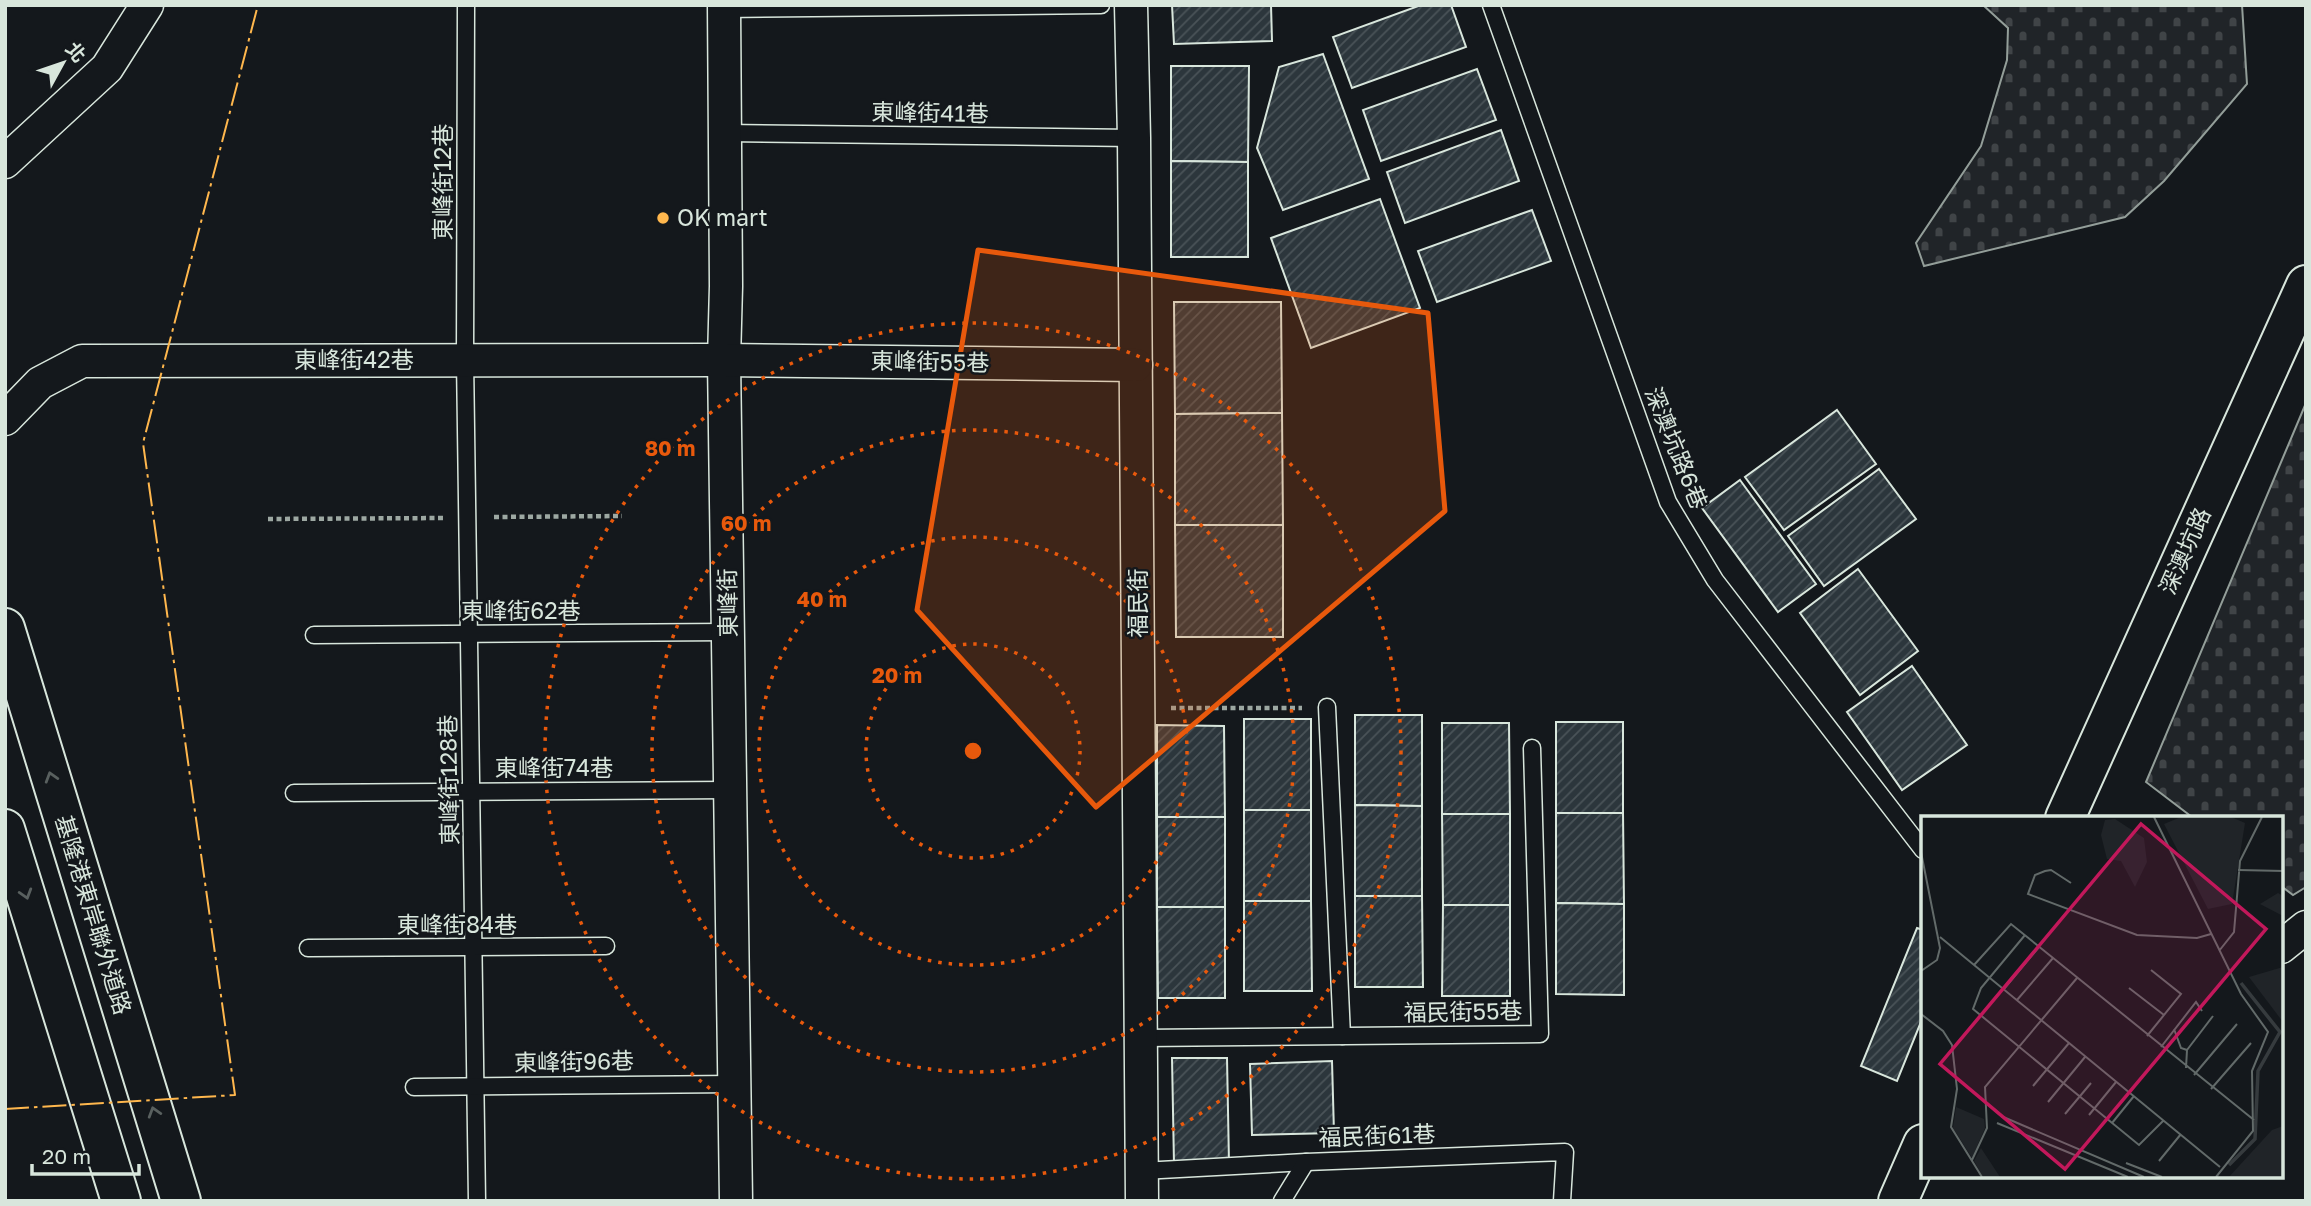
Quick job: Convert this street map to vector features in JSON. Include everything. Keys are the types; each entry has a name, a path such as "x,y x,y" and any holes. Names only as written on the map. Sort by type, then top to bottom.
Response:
{"main road":[{"name":"深澳坑路","path":"2065,816 2306,285"},
{"name":"基隆港東岸聯外道路","path":"5,628 181,1201"},
{"path":"5,829 121,1201"},
{"path":"1898,1201 1921,1149"}],"street":[{"path":"5,162 107,68 148,5"},
{"name":"福民街","path":"1131,5 1142,1186"},
{"name":"東峰街","path":"724,7 724,360 736,1201"},
{"name":"東峰街42巷","path":"5,419 40,383 82,361 724,360"},
{"name":"東峰街55巷","path":"724,360 1136,365"},
{"path":"2283,945 2306,927"}],"lane":[{"name":"東峰街12巷","path":"465,359 466,5"},
{"path":"724,7 1101,5"},
{"name":"深澳坑路6巷","path":"1491,5 1668,502 1715,580 1921,847"},
{"name":"東峰街41巷","path":"726,133 1134,138"},
{"name":"東峰街128巷","path":"465,359 477,1201"},
{"name":"東峰街62巷","path":"314,635 728,632"},
{"path":"1327,708 1342,1036"},
{"name":"福民街55巷","path":"1142,1038 1540,1034 1532,748"},
{"name":"東峰街74巷","path":"294,793 730,790"},
{"name":"東峰街84巷","path":"309,948 606,946"},
{"name":"東峰街96巷","path":"414,1087 735,1084"},
{"name":"福民街61巷","path":"1142,1186 1306,1162 1565,1152 1562,1201"},
{"path":"1283,1201 1306,1162"}],"path":[{"path":"1139,708 1327,708"}],"highlighted area":[{"path":"978,250 1428,313 1445,511 1096,807 917,610"}],"green space":[{"path":"1983,5 2242,5 2247,84 2164,181 2125,217 1924,266 1916,243 1981,146 2007,60 2008,28"},
{"path":"2306,403 2306,887 2293,895 2283,888 2283,816 2191,816 2146,782"}],"building":[{"path":"1172,5 1271,5 1272,41 1174,44"},
{"path":"1421,5 1451,5 1466,47 1352,88 1333,37"},
{"path":"1323,54 1369,179 1283,210 1257,148 1279,67"},
{"path":"1171,66 1249,66 1248,162 1171,161"},
{"path":"1477,69 1496,120 1381,161 1363,110"},
{"path":"1501,130 1519,181 1405,223 1387,172"},
{"path":"1171,161 1248,162 1248,257 1171,257"},
{"path":"1380,199 1420,308 1311,348 1271,238"},
{"path":"1532,210 1551,261 1437,302 1418,251"},
{"path":"1174,302 1281,302 1282,413 1175,414"},
{"path":"1837,410 1876,464 1784,530 1745,477"},
{"path":"1282,413 1283,525 1175,525 1175,414"},
{"path":"1879,469 1916,519 1824,586 1788,536"},
{"path":"1740,480 1816,584 1778,612 1702,508"},
{"path":"1175,525 1283,525 1283,637 1176,637"},
{"path":"1858,569 1918,651 1860,695 1800,613"},
{"path":"1912,666 1967,745 1902,790 1847,712"},
{"path":"1355,715 1422,715 1422,806 1355,805"},
{"path":"1244,719 1311,719 1311,810 1244,810"},
{"path":"1556,722 1623,722 1623,813 1556,813"},
{"path":"1442,723 1509,723 1510,814 1442,814"},
{"path":"1157,725 1224,726 1225,817 1157,817"},
{"path":"1355,805 1422,806 1422,896 1355,896"},
{"path":"1244,810 1311,810 1311,901 1244,901"},
{"path":"1556,813 1623,813 1624,904 1556,903"},
{"path":"1442,814 1510,814 1510,905 1443,905"},
{"path":"1157,817 1225,817 1225,907 1157,907"},
{"path":"1355,896 1422,896 1423,987 1355,987"},
{"path":"1244,901 1311,901 1312,991 1244,991"},
{"path":"1556,903 1624,904 1624,995 1556,994"},
{"path":"1443,905 1510,905 1510,996 1442,996"},
{"path":"1157,907 1225,907 1225,998 1158,998"},
{"path":"1917,928 1921,929 1921,1022 1897,1081 1861,1066"},
{"path":"1172,1058 1227,1058 1229,1163 1174,1164"},
{"path":"1332,1061 1334,1133 1252,1135 1250,1064"}],"power":[{"path":"5,1109 235,1095 143,443 258,5"}],"place":[{"name":"OK mart","path":"663,218"}]}
